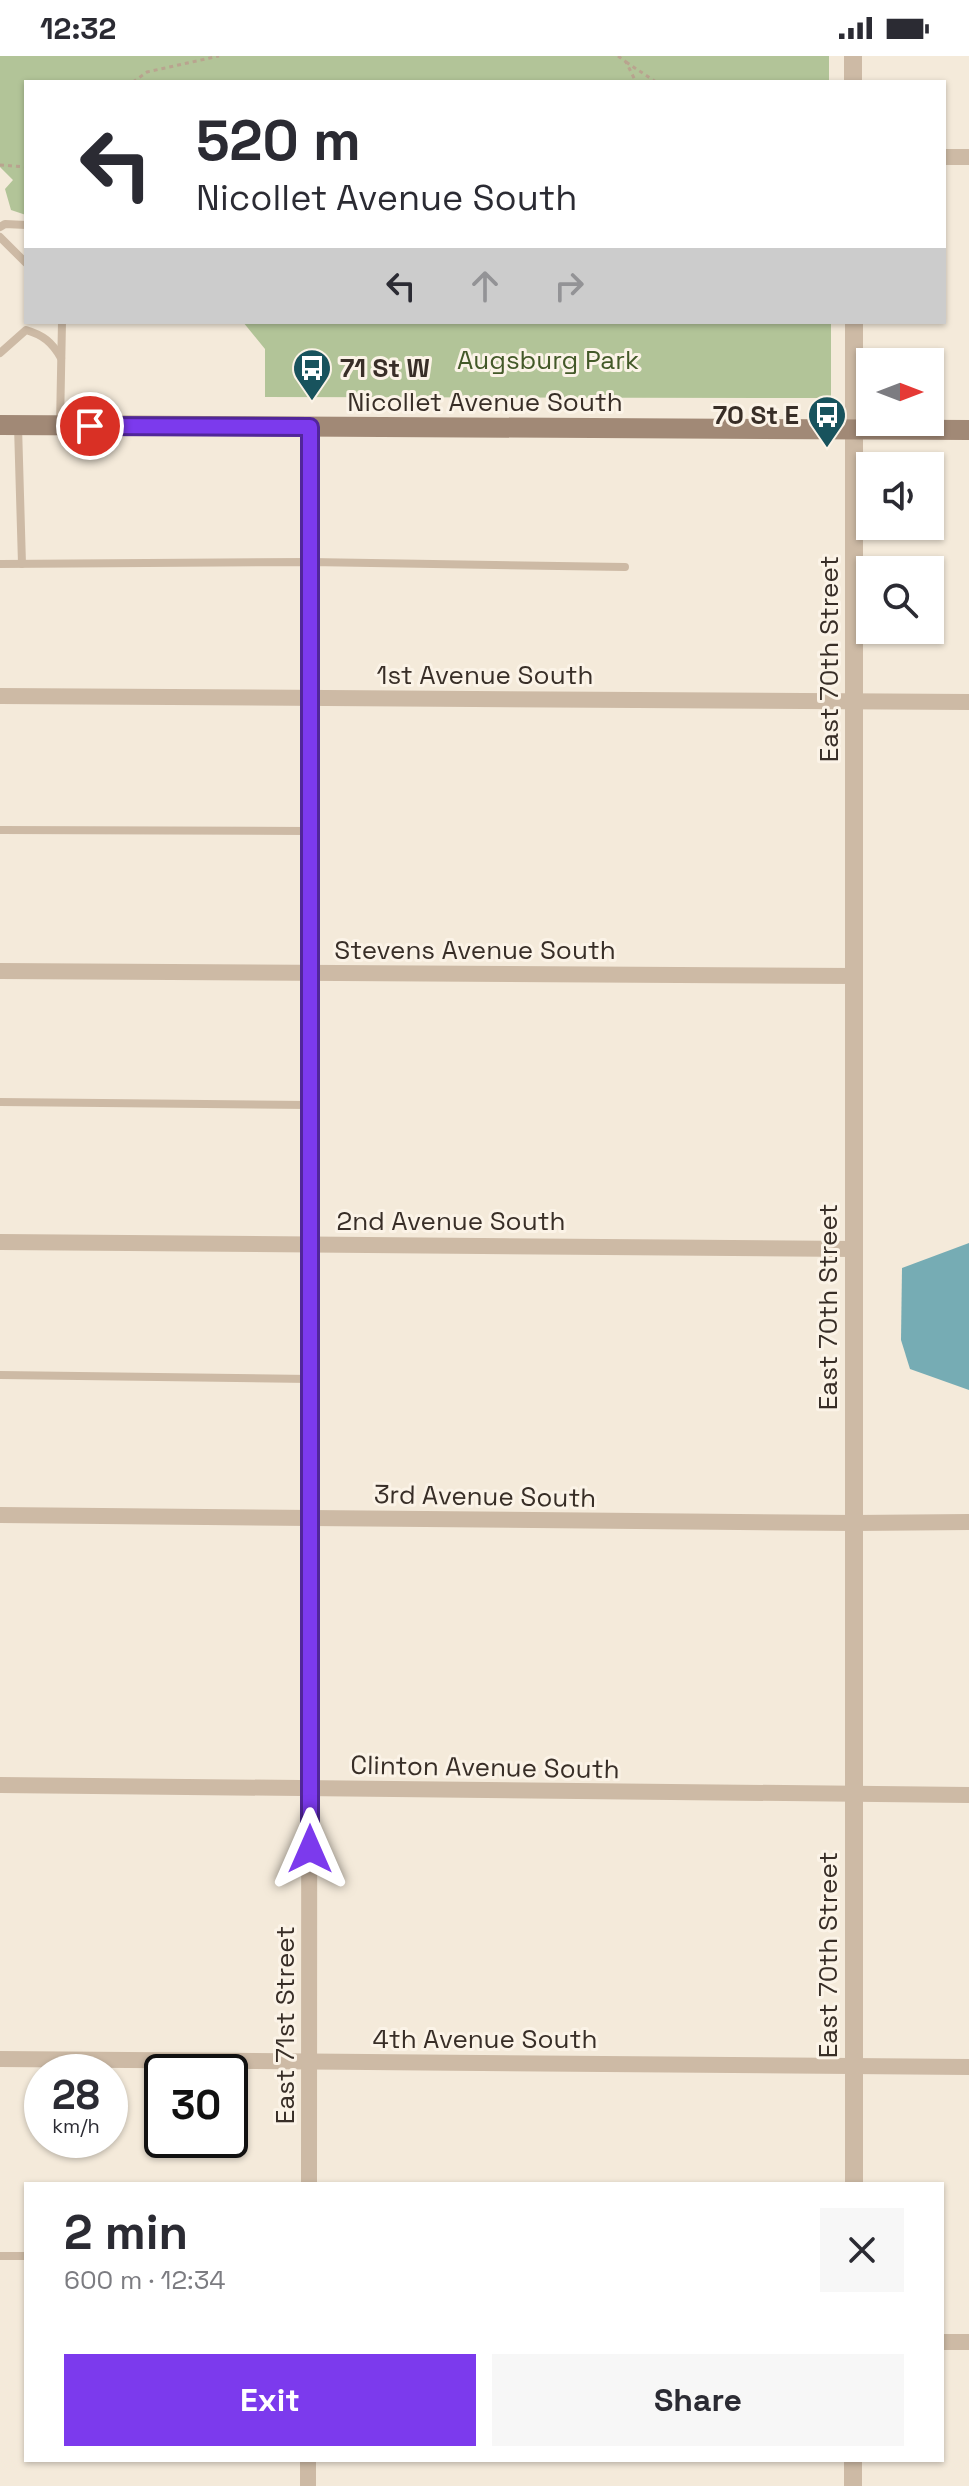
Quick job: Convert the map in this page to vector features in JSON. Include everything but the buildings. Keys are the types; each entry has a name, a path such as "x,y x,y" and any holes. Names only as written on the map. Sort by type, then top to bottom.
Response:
{"main road":[{"name":"Nicollet Avenue South","path":"9,425 969,430"}],"street":[{"path":"853,56 853,80"},
{"path":"946,157 969,157"},
{"name":"East 70th Street","path":"854,324 854,2182"},
{"name":"East 71st Street","path":"309,2182 310,427"},
{"name":"1st Avenue South","path":"0,696 969,702"},
{"name":"Stevens Avenue South","path":"0,971 854,976"},
{"name":"2nd Avenue South","path":"0,1242 854,1249"},
{"name":"3rd Avenue South","path":"0,1515 969,1522"},
{"name":"Clinton Avenue South","path":"0,1785 969,1795"},
{"name":"4th Avenue South","path":"0,2059 969,2067"},
{"path":"944,2342 969,2342"},
{"path":"308,2462 308,2486"},
{"path":"853,2462 853,2486"}],"lane":[{"path":"0,227 5,224 24,225"},
{"path":"0,237 24,261"},
{"path":"60,425 62,324"},
{"path":"0,353 26,330 40,334 53,344 61,358"},
{"path":"9,425 22,564"},
{"path":"0,564 310,562 625,567"},
{"path":"0,830 310,831"},
{"path":"0,1102 310,1105"},
{"path":"0,1375 310,1379"},
{"path":"0,2256 24,2256"}],"path":[{"path":"136,80 147,72 219,56"},
{"path":"618,56 653,80"},
{"path":"626,62 635,80"},
{"path":"0,165 24,167"}],"green space":[{"path":"0,56 829,56 829,80 24,80 24,214 11,210 5,189 13,180 0,167"},
{"name":"Augsburg Park","path":"245,324 831,324 831,398 265,397 265,349"}],"water":[{"path":"969,1243 969,1390 910,1369 901,1340 902,1268"}],"place":[{"name":"71 St W","path":"312,402"},
{"name":"70 St E","path":"827,449"}],"route":[{"path":"90,426 310,427 310,1849"}]}
